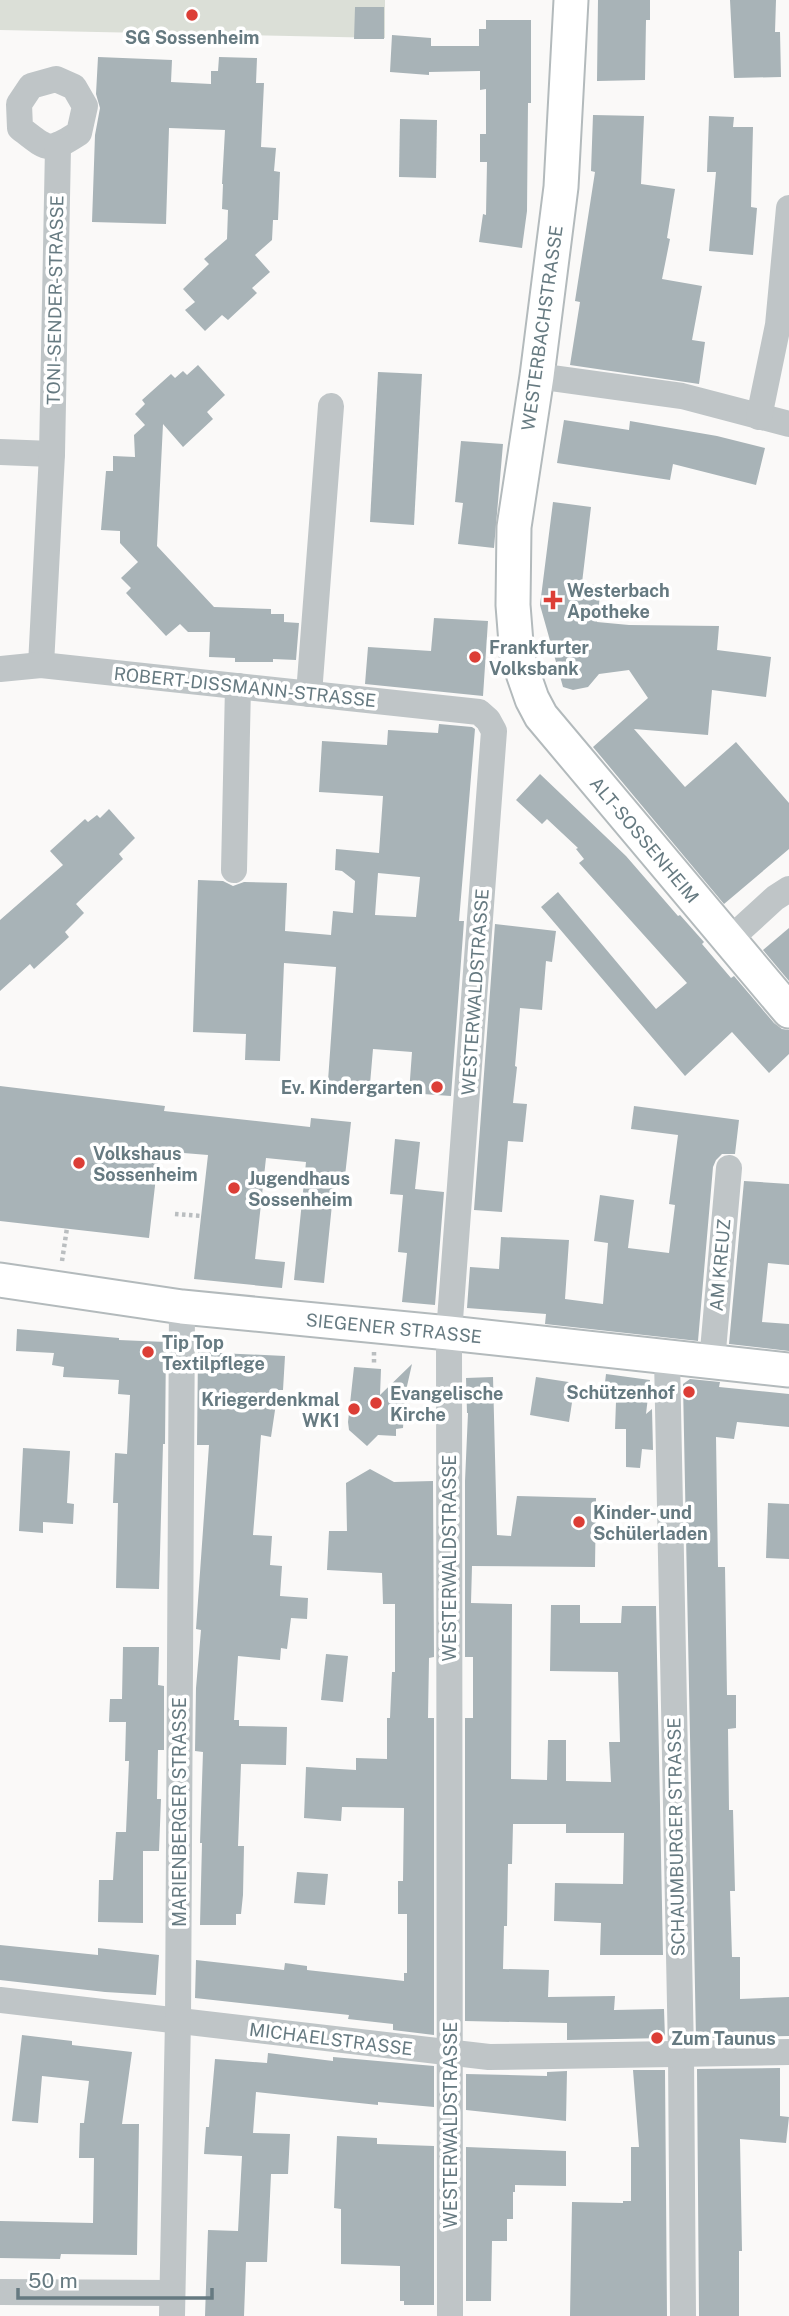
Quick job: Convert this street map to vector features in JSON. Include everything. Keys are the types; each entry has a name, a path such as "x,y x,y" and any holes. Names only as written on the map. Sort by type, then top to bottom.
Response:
{"main road":[{"name":"WESTERBACHSTRASSE","path":"517,656 513,605 514,527 537,376 561,187 571,0"},
{"name":"ALT-SOSSENHEIM","path":"517,656 541,716 789,1012"},
{"name":"SIEGENER STRASSE","path":"0,1280 182,1307 789,1370"}],"street":[{"name":"TONI-SENDER-STRASSE","path":"41,665 52,454 58,147"},
{"path":"759,417 778,325 789,208"},
{"path":"537,376 682,396 789,425"},
{"path":"309,694 331,406"},
{"path":"0,452 52,454"},
{"name":"ROBERT-DISSMANN-STRASSE","path":"0,669 41,665 479,712 488,720"},
{"path":"234,870 238,686"},
{"name":"WESTERWALDSTRASSE","path":"450,2316 449,1333 494,731 488,720"},
{"path":"729,940 775,898 789,889"},
{"name":"AM KREUZ","path":"712,1362 729,1168"},
{"name":"MARIENBERGER STRASSE","path":"172,2305 178,2020 182,1307"},
{"name":"SCHAUMBURGER STRASSE","path":"667,1358 681,2054 683,2316"},
{"name":"MICHAELSTRASSE","path":"0,2000 489,2057 789,2052"},
{"path":"0,2292 172,2305"}],"path":[{"path":"176,1214 201,1216"},
{"path":"61,1269 66,1228"}],"shaded area":[{"name":"SG Sossenheim","path":"0,0 385,0 385,38 0,30"}],"building":[{"path":"598,0 650,0 650,20 646,20 645,80 597,81"},
{"path":"730,0 776,0 775,32 780,32 781,77 734,78"},
{"path":"355,7 384,7 384,39 354,39"},
{"path":"486,20 531,20 527,211 522,248 479,242 483,214 486,215 487,162 480,162 480,134 486,134 486,89 480,90 480,71 429,72 429,75 390,72 392,35 431,38 431,46 479,46 479,29 486,29"},
{"path":"98,57 172,60 171,82 211,84 211,71 218,71 219,57 257,58 256,83 264,83 261,147 276,148 274,171 280,172 278,220 273,220 272,240 255,255 270,272 252,288 257,293 228,320 222,315 205,331 185,310 195,302 183,289 209,264 204,259 227,239 228,210 222,209 225,130 169,128 166,224 92,222 95,135 100,108 96,94"},
{"path":"593,115 644,116 641,184 675,189 667,238 670,239 662,279 702,286 692,340 705,342 699,384 570,365 580,302 575,301 595,172 591,171"},
{"path":"709,116 734,117 733,127 753,127 751,207 757,208 753,255 709,251 716,172 707,172"},
{"path":"400,119 437,120 436,178 399,177"},
{"path":"198,365 225,395 207,412 213,419 183,447 163,424 157,546 214,607 271,609 271,614 284,614 284,622 299,623 296,660 235,662 235,658 209,657 210,632 188,632 180,624 166,636 126,593 131,588 121,578 138,562 120,543 120,531 101,530 106,471 113,471 113,456 135,457 134,435 145,425 135,414 145,404 142,400 171,374 175,378 183,371 187,375"},
{"path":"378,372 422,374 414,525 370,522"},
{"path":"564,420 629,430 630,421 717,436 765,448 756,485 673,464 670,480 557,463"},
{"path":"461,441 503,444 494,548 458,544 463,503 455,502"},
{"path":"553,502 591,507 582,583 601,586 597,622 719,626 717,650 771,657 766,697 712,690 708,735 634,729 685,787 736,742 789,803 789,849 724,904 593,747 648,698 629,670 599,674 588,687 573,690 563,687 540,605"},
{"path":"434,618 488,621 483,696 365,684 368,647 431,651"},
{"path":"439,724 475,729 459,921 464,921 451,1096 409,1093 412,1052 373,1049 370,1084 328,1081 336,967 284,963 280,1061 245,1060 246,1034 193,1032 198,880 223,881 233,886 244,882 287,883 285,931 331,935 333,911 353,913 355,881 342,871 335,870 336,849 379,853 383,796 319,792 322,741 387,745 388,730 438,733","holes":["378,873 420,877 416,917 375,915"]},
{"path":"540,774 626,856 704,942 702,944 731,978 734,976 774,1023 789,1030 789,1054 769,1073 732,1032 685,1076 541,907 558,892 656,1009 687,983 579,863 584,859 576,849 578,848 547,819 542,824 516,800"},
{"path":"109,809 135,838 119,854 123,859 76,904 84,913 65,932 69,937 34,969 30,964 0,991 0,920 63,865 50,851 85,819 88,822 97,815 100,818"},
{"path":"495,924 556,931 552,962 546,961 542,1010 520,1008 513,1103 527,1104 523,1142 508,1141 502,1212 474,1210"},
{"path":"789,928 789,981 763,950"},
{"path":"0,1086 165,1106 164,1111 310,1127 311,1118 351,1122 345,1176 335,1175 324,1283 294,1280 306,1162 266,1158 255,1259 285,1262 282,1288 194,1279 208,1155 159,1151 149,1238 0,1221"},
{"path":"634,1106 739,1120 735,1154 722,1154 713,1167 698,1341 545,1324 546,1314 467,1308 470,1267 499,1269 501,1237 569,1240 565,1299 603,1304 608,1243 594,1241 600,1195 634,1200 628,1248 669,1253 675,1205 669,1204 678,1135 631,1129"},
{"path":"395,1139 420,1142 415,1189 444,1192 435,1305 402,1302 407,1253 398,1252 403,1195 390,1194"},
{"path":"744,1181 789,1184 789,1265 768,1263 762,1322 789,1324 789,1351 729,1344"},
{"path":"17,1329 166,1342 159,1589 116,1588 118,1503 113,1503 115,1453 127,1454 130,1395 118,1394 119,1380 63,1377 64,1367 52,1365 54,1353 16,1351"},
{"path":"198,1352 285,1356 283,1390 278,1390 271,1437 261,1435 253,1535 272,1536 270,1565 282,1566 280,1596 308,1598 307,1619 291,1618 287,1649 281,1648 280,1660 238,1656 234,1720 239,1720 239,1726 287,1727 286,1765 241,1764 238,1846 244,1846 243,1895 241,1914 236,1914 236,1925 200,1925 203,1752 195,1751 196,1688 201,1630 196,1629 209,1445 197,1445"},
{"name":"Evangelische Kirche","path":"412,1364 405,1395 403,1428 396,1429 396,1436 378,1435 367,1446 349,1430 354,1367 381,1369 380,1395"},
{"path":"606,1374 650,1380 646,1414 652,1409 653,1450 642,1449 640,1468 626,1467 626,1429 615,1429 616,1402 603,1400"},
{"path":"493,1377 497,1535 511,1536 517,1496 596,1498 595,1567 472,1566 471,1603 512,1604 511,1779 547,1780 548,1740 566,1740 566,1781 611,1782 609,1742 620,1742 618,1672 550,1671 551,1605 580,1605 580,1623 621,1623 622,1606 656,1606 663,1955 600,1955 601,1923 554,1921 555,1883 623,1884 624,1833 566,1833 566,1824 513,1824 512,1864 508,1864 503,1969 549,1970 548,1997 615,1996 614,2010 664,2009 665,2038 567,2040 567,2023 465,2021 465,1718 473,1718 473,1657 465,1657 465,1481 468,1413 466,1378"},
{"path":"536,1377 575,1383 569,1422 530,1415"},
{"path":"690,1379 720,1382 719,1387 789,1394 789,1427 737,1422 734,1439 716,1437 718,1567 725,1567 727,1695 736,1695 736,1728 728,1729 729,1810 733,1810 735,1891 730,1891 732,1957 740,1957 740,1999 789,1997 789,2036 696,2038 683,1384"},
{"path":"23,1448 70,1451 67,1503 74,1504 73,1524 43,1522 43,1533 19,1531"},
{"path":"370,1469 394,1482 433,1481 434,1657 429,1658 428,1718 434,1718 434,2035 393,2030 393,2024 348,2019 349,2015 195,1998 196,1960 284,1970 285,1963 307,1966 307,1970 404,1981 404,1973 407,1973 407,1914 398,1914 398,1881 403,1881 404,1808 342,1807 341,1821 304,1818 306,1767 356,1770 356,1758 387,1759 387,1718 390,1718 392,1672 395,1672 395,1604 383,1604 382,1573 327,1570 329,1531 347,1531 346,1483"},
{"path":"768,1503 789,1504 789,1559 766,1558"},
{"path":"123,1647 159,1647 158,1685 164,1686 164,1750 158,1750 157,1799 161,1799 159,1851 143,1851 143,1923 98,1922 99,1880 113,1880 116,1832 126,1832 129,1761 125,1761 126,1722 109,1722 110,1699 122,1699"},
{"path":"326,1654 348,1656 343,1702 321,1700"},
{"path":"297,1872 328,1874 325,1905 294,1903"},
{"path":"0,1945 98,1955 98,1948 159,1955 156,1995 0,1980"},
{"path":"22,2035 72,2041 72,2045 132,2052 122,2124 139,2124 137,2255 61,2254 60,2259 0,2258 0,2221 93,2223 94,2158 79,2158 80,2123 84,2123 89,2081 42,2076 38,2123 12,2121"},
{"path":"268,2053 333,2061 333,2057 434,2066 434,2107 378,2102 378,2105 256,2092 253,2133 290,2134 288,2174 271,2174 267,2262 246,2262 244,2316 205,2316 208,2230 238,2231 242,2156 204,2154 215,2059 267,2063"},
{"path":"780,2068 780,2116 789,2117 786,2143 740,2139 742,2251 739,2251 739,2316 699,2316 697,2069"},
{"path":"633,2070 665,2070 667,2316 570,2316 572,2202 631,2201 631,2147 639,2147"},
{"path":"567,2071 566,2121 466,2110 466,2074 547,2076 547,2072"},
{"path":"337,2136 377,2138 377,2144 434,2146 434,2305 404,2305 404,2301 400,2301 400,2266 341,2264 341,2209 334,2208"},
{"path":"466,2147 566,2151 566,2186 515,2185 513,2219 507,2219 507,2241 492,2241 491,2301 466,2301"}],"place":[{"name":"SG Sossenheim","path":"192,15"},
{"name":"Westerbach Apotheke","path":"553,600"},
{"name":"Frankfurter Volksbank","path":"475,657"},
{"name":"Ev. Kindergarten","path":"437,1087"},
{"name":"Volkshaus Sossenheim","path":"79,1163"},
{"name":"Jugendhaus Sossenheim","path":"234,1188"},
{"name":"Tip Top Textilpflege","path":"148,1352"},
{"name":"Schützenhof","path":"689,1392"},
{"name":"Evangelische Kirche","path":"376,1403"},
{"name":"Kriegerdenkmal WK1","path":"354,1409"},
{"name":"Kinder- und Schülerladen","path":"579,1522"},
{"name":"Zum Taunus","path":"657,2038"}]}
